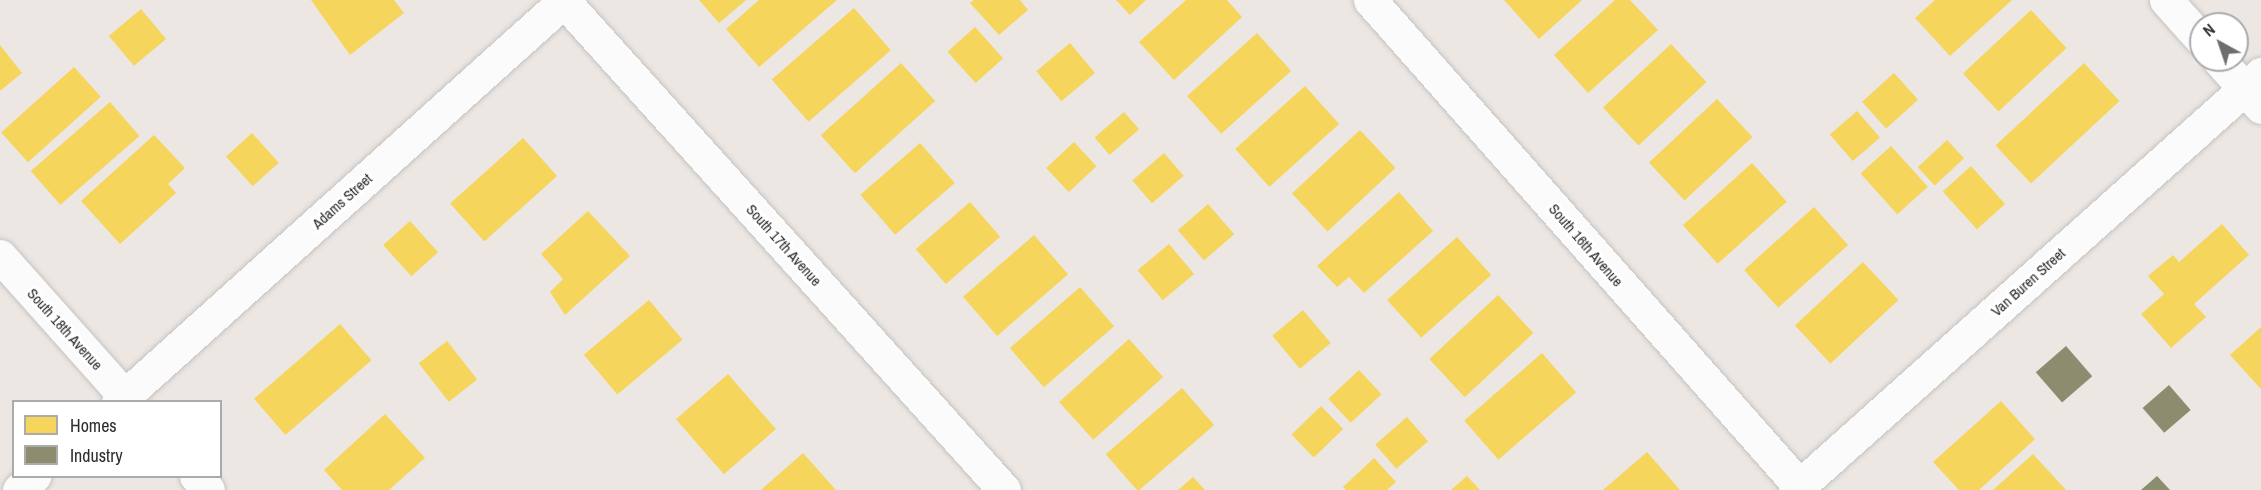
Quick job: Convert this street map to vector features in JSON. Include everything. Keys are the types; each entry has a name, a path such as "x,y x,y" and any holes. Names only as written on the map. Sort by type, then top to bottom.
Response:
{"street":[{"name":"Adams Street","path":"124,399 564,0"},
{"name":"South 17th Avenue","path":"564,0 1004,490"},
{"name":"South 16th Avenue","path":"1370,0 1799,489"},
{"path":"2166,0 2189,26"},
{"path":"2234,72 2256,90"},
{"name":"Van Buren Street","path":"1799,489 2256,90"},
{"name":"South 18th Avenue","path":"0,256 124,399"},
{"path":"19,490 33,478"},
{"path":"197,478 208,490"}],"building: Homes":[{"path":"311,0 394,0 404,13 350,55"},
{"path":"699,0 746,0 719,23"},
{"path":"759,0 837,0 759,67 726,29"},
{"path":"974,0 1020,0 1028,10 999,35 970,3"},
{"path":"1116,0 1146,0 1130,15"},
{"path":"1186,0 1227,0 1242,17 1174,80 1139,42"},
{"path":"1504,0 1582,0 1539,39"},
{"path":"1615,0 1630,0 1658,30 1588,93 1554,55"},
{"path":"1935,0 2012,0 1950,56 1915,18"},
{"path":"854,8 891,50 808,122 772,80"},
{"path":"141,9 166,39 134,66 109,36"},
{"path":"2031,10 2066,48 1998,111 1963,73"},
{"path":"975,27 1003,58 976,83 948,52"},
{"path":"1257,33 1291,71 1221,134 1187,96"},
{"path":"1070,43 1095,73 1061,101 1036,71"},
{"path":"1671,44 1706,82 1638,145 1603,107"},
{"path":"0,45 22,73 0,91"},
{"path":"901,63 935,101 855,173 821,135"},
{"path":"2084,63 2119,101 2031,184 1996,146"},
{"path":"74,67 101,97 28,162 1,133"},
{"path":"1894,73 1918,100 1886,129 1862,102"},
{"path":"1305,86 1339,124 1269,187 1235,149"},
{"path":"1717,99 1752,137 1684,200 1649,162"},
{"path":"110,102 140,136 60,205 31,171"},
{"path":"1857,111 1880,137 1853,161 1830,135"},
{"path":"1124,112 1139,129 1110,155 1095,138"},
{"path":"1360,130 1395,168 1327,231 1292,193"},
{"path":"252,133 279,163 253,186 226,156"},
{"path":"154,135 185,168 168,184 176,193 120,244 81,201"},
{"path":"523,138 557,176 484,241 450,204"},
{"path":"1947,140 1964,158 1935,186 1918,167"},
{"path":"1074,142 1097,166 1069,192 1046,168"},
{"path":"920,143 955,183 895,235 860,195"},
{"path":"1891,146 1928,187 1897,214 1861,173"},
{"path":"1164,153 1184,176 1152,203 1132,181"},
{"path":"1752,163 1787,202 1718,264 1683,225"},
{"path":"1971,166 2005,204 1977,229 1943,191"},
{"path":"1399,192 1433,231 1364,293 1349,277 1337,287 1317,266"},
{"path":"970,202 1000,237 946,284 916,249"},
{"path":"1208,204 1234,234 1204,260 1178,230"},
{"path":"1814,207 1848,245 1778,308 1744,270"},
{"path":"588,211 630,256 565,315 550,292 563,279 541,254"},
{"path":"410,221 438,252 411,276 383,245"},
{"path":"2222,224 2249,255 2194,304 2206,317 2171,348 2141,314 2164,294 2148,276 2173,255 2179,262"},
{"path":"1034,235 1068,274 997,336 963,297"},
{"path":"1457,237 1491,275 1421,338 1387,300"},
{"path":"1169,244 1194,274 1163,300 1138,270"},
{"path":"1863,262 1898,300 1830,363 1795,325"},
{"path":"1080,287 1114,326 1044,387 1010,348"},
{"path":"1498,295 1533,333 1465,397 1429,359"},
{"path":"649,300 682,340 617,394 584,355"},
{"path":"1303,310 1331,343 1300,369 1272,336"},
{"path":"340,324 371,360 285,435 254,399"},
{"path":"2261,327 2261,389 2230,355"},
{"path":"1129,339 1163,377 1093,440 1059,402"},
{"path":"447,341 477,380 449,402 419,363"},
{"path":"1542,353 1576,392 1498,460 1464,421"},
{"path":"1359,370 1382,394 1351,423 1328,399"},
{"path":"728,374 776,429 724,474 676,419"},
{"path":"1182,388 1214,425 1139,490 1137,490 1106,454"},
{"path":"2001,401 2035,439 1979,490 1959,490 1933,462"},
{"path":"1321,406 1343,429 1314,457 1292,434"},
{"path":"385,414 425,458 389,490 342,490 324,470"},
{"path":"1407,417 1428,441 1396,469 1375,445"},
{"path":"1647,452 1680,490 1603,490"},
{"path":"803,453 836,490 761,490"},
{"path":"2033,454 2066,490 1993,490"},
{"path":"1374,458 1396,482 1387,490 1346,490 1343,487"},
{"path":"1467,476 1480,490 1451,490"},
{"path":"1193,477 1205,490 1178,490"}],"building: Industry":[{"path":"2066,346 2092,376 2062,402 2036,372"},
{"path":"2169,385 2191,410 2164,433 2143,408"},
{"path":"2157,476 2170,490 2141,490"}]}
